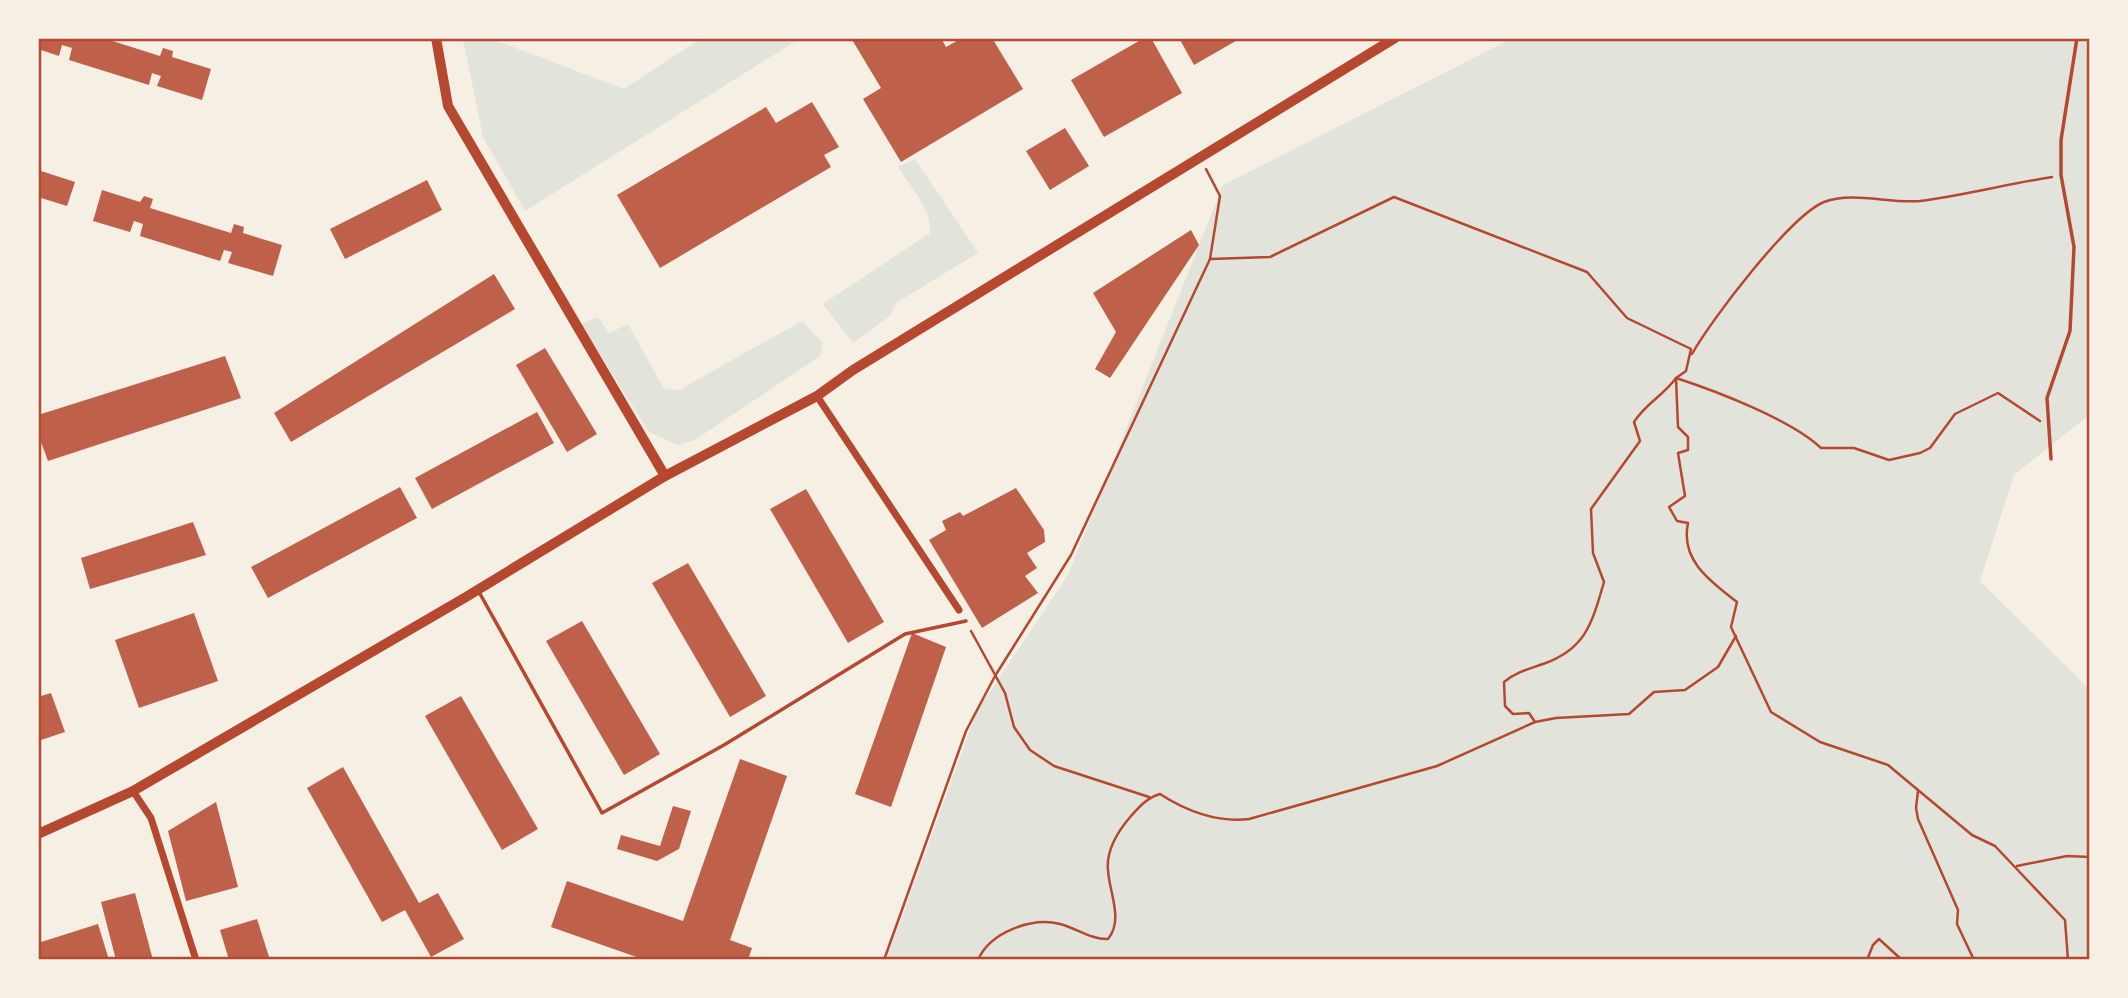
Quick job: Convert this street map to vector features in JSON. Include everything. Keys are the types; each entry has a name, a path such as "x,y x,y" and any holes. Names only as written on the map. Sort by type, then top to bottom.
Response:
{"main road":[{"path":"38,834 133,791 478,590 665,476 817,396 1200,156 1395,38"}],"street":[{"path":"436,38 448,106 665,476"},
{"path":"817,396 959,610"},
{"path":"133,791 150,818 196,960"}],"lane":[{"path":"2051,459 2047,398 2070,331 2074,247 2061,175 2061,140 2077,38"},
{"path":"478,590 602,813 735,738 905,634 966,621"}],"path":[{"path":"884,960 966,731 995,676 1071,555 1210,259 1220,196 1200,156"},
{"path":"1535,722 1529,713 1513,713 1505,706 1504,682 1513,674 1564,657 1584,637 1604,582 1593,553 1591,509 1640,441 1634,422 1645,405 1665,393 1676,378 1686,371 1692,354 1732,294 1804,215 1821,203 1842,198 1920,201 2061,175"},
{"path":"1210,259 1270,257 1394,197 1587,272 1627,318 1691,349 1692,354"},
{"path":"1676,378 1767,416 1810,437 1821,448 1854,448 1889,460 1930,448 1955,414 1998,393 2031,418 2048,424"},
{"path":"1676,378 1678,426 1688,437 1688,450 1678,453 1685,496 1669,507 1677,521 1688,523 1685,538 1700,573 1737,602 1731,627 1771,712 1820,743 1888,765 1972,835 1995,846 2017,866 2065,920 2067,960"},
{"path":"966,621 1005,693 1014,727 1030,750 1054,765 1149,797"},
{"path":"978,960 991,943 1024,925 1056,923 1108,939 1115,917 1108,871 1111,851 1120,830 1149,797 1160,794 1193,811 1228,820 1249,819 1437,766 1535,722 1556,718 1629,714 1654,692 1685,690 1718,667 1736,636"},
{"path":"1918,790 1918,819 1958,910 1957,925 1973,960"},
{"path":"2017,866 2067,856 2090,857"},
{"path":"1867,960 1873,944 1879,939 1902,960"}],"shaded area":[{"path":"463,39 492,39 624,89 700,39 799,39 525,211 483,137"},
{"path":"1511,39 2085,39 2090,84 2089,415 2014,475 1980,581 2089,689 2089,959 886,960 977,711 1068,575 1223,185"},
{"path":"915,159 978,253 896,303 890,316 853,343 823,304 930,233 924,207 898,167"},
{"path":"598,317 609,333 628,324 664,389 679,390 802,321 823,343 820,356 695,440 678,445 649,432 581,324"}],"building":[{"path":"38,38 103,38 160,56 163,48 173,51 172,57 211,69 202,100 157,86 161,76 152,73 149,85 69,60 72,48 62,45 59,56 38,49"},
{"path":"851,38 941,38 946,47 962,38 992,38 1023,89 901,162 863,99 881,88"},
{"path":"1144,38 1151,38 1182,93 1104,137 1071,80"},
{"path":"1179,38 1241,38 1194,65"},
{"path":"812,102 839,147 824,155 831,167 660,268 617,195 766,107 776,123"},
{"path":"1065,128 1089,166 1050,190 1026,151"},
{"path":"38,170 75,182 67,206 38,197"},
{"path":"427,180 442,210 345,259 330,229"},
{"path":"102,190 140,202 144,196 153,199 150,208 231,233 234,224 244,227 243,233 282,245 273,276 228,263 232,252 224,250 220,261 140,236 143,224 134,221 130,232 93,221"},
{"path":"1191,230 1199,245 1110,378 1095,369 1116,332 1093,293"},
{"path":"494,274 515,309 291,442 274,413"},
{"path":"545,348 597,434 567,452 516,365"},
{"path":"225,356 241,398 48,461 38,434 38,415"},
{"path":"537,412 554,443 432,509 415,478"},
{"path":"400,487 417,518 268,598 251,567"},
{"path":"1016,488 1044,530 1045,542 1027,553 1037,568 1025,576 1038,593 982,628 929,540 946,530 942,521 960,512 963,516"},
{"path":"806,489 884,622 848,643 770,509"},
{"path":"193,522 206,555 90,589 81,558"},
{"path":"688,563 766,696 730,717 652,583"},
{"path":"194,613 218,681 139,708 115,640"},
{"path":"582,621 660,754 624,775 546,641"},
{"path":"912,633 946,647 891,807 855,794"},
{"path":"51,693 65,732 38,741 38,697"},
{"path":"461,696 538,829 502,850 425,716"},
{"path":"740,759 787,776 730,940 752,948 748,960 645,960 551,927 567,881 683,921"},
{"path":"343,767 419,903 438,893 464,939 431,957 405,910 382,922 307,788"},
{"path":"216,802 238,887 186,901 168,831"},
{"path":"673,806 691,811 679,849 657,861 617,849 621,835 660,846"},
{"path":"135,893 153,960 116,960 101,902"},
{"path":"257,919 270,960 229,960 220,930"},
{"path":"98,924 109,960 38,960 38,943"}]}
